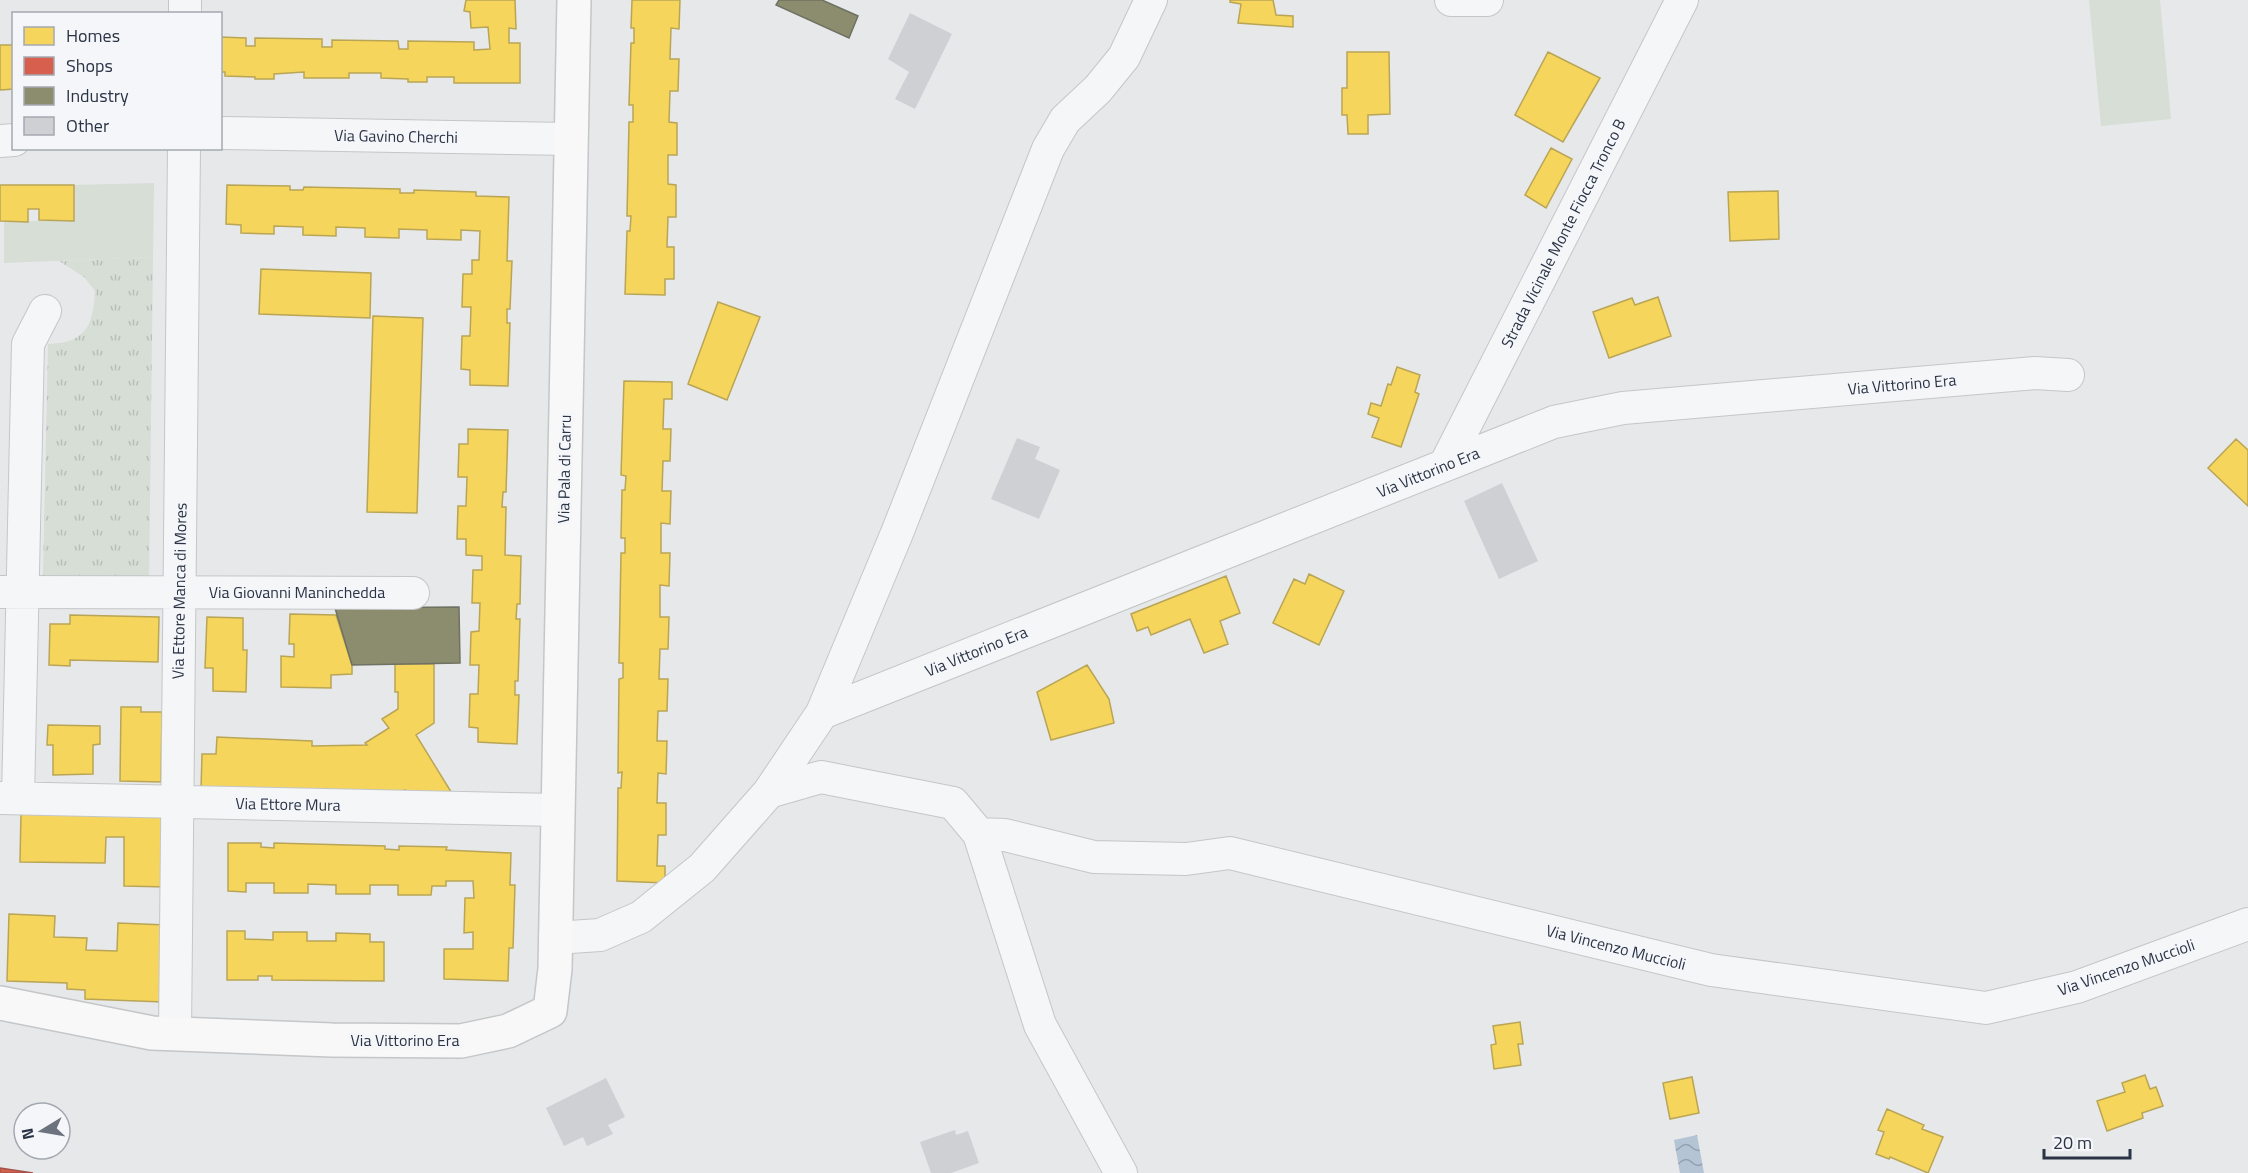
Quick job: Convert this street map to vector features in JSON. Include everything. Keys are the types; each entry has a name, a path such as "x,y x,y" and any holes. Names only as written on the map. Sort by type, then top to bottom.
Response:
{"street":[{"name":"Via Pala di Carru","path":"555,938 574,0"},
{"path":"555,938 600,935 641,917 702,868 769,792 822,712 897,533 1048,149 1065,120 1098,89 1124,57 1151,0"},
{"path":"1451,0 1487,0"},
{"name":"Strada Vicinale Monte Fiocca Tronco B","path":"1445,465 1682,0"},
{"name":"Via Gavino Cherchi","path":"222,134 571,139"},
{"name":"Via Ettore Manca di Mores","path":"175,1033 184,150"},
{"name":"Via Ettore Mura","path":"45,311 28,345 11,592 9,798 558,810"},
{"name":"Via Vittorino Era","path":"822,712 1554,422 1623,408 2035,373 2068,375"},
{"name":"Via Giovanni Maninchedda","path":"11,592 179,591 413,594"},
{"path":"769,792 821,777 953,803 979,834 1040,1025 1120,1173"},
{"name":"Via Vincenzo Muccioli","path":"979,834 1005,835 1094,857 1186,859 1230,853 1711,970 1986,1008 2077,987 2248,924"},
{"name":"Via Vittorino Era","path":"0,1004 152,1033 332,1040 460,1041 508,1031 550,1011 555,969 555,938"}],"green space":[{"path":"2089,0 2160,0 2171,119 2101,126"},
{"path":"154,183 153,257 4,263 4,221 74,221 74,185"},
{"path":"153,257 149,580 43,576 48,344 71,340 85,330 92,314 95,291 84,277 59,261"}],"water":[{"path":"1697,1135 1704,1173 1680,1173 1674,1140"}],"building: Homes":[{"path":"466,0 515,0 516,29 509,28 509,43 520,43 520,83 454,83 454,77 427,77 427,82 408,82 408,79 381,78 381,73 349,73 349,78 304,78 304,72 274,74 274,79 255,79 255,77 225,76 225,72 222,72 222,37 246,38 246,46 255,46 255,38 322,39 322,47 332,47 332,40 398,41 399,49 408,49 408,41 474,42 474,50 490,49 488,27 471,28 470,12 464,11"},
{"path":"632,0 680,0 679,29 671,28 670,59 679,59 678,91 670,91 669,122 677,123 677,155 668,155 668,184 676,185 676,217 668,217 667,247 674,247 674,279 665,279 665,295 625,294 627,231 630,231 631,216 627,216 629,122 633,122 633,105 629,105 631,43 634,43 634,28 631,28"},
{"path":"1230,0 1273,0 1276,15 1293,16 1293,27 1238,23 1241,4 1230,2"},
{"path":"0,45 12,45 12,89 0,90"},
{"path":"1347,52 1389,52 1390,114 1368,115 1368,134 1348,134 1347,115 1342,115 1342,88 1347,88"},
{"path":"1548,52 1600,78 1563,142 1515,115"},
{"path":"1551,148 1572,159 1546,208 1525,195"},
{"path":"0,185 74,185 74,221 39,220 39,209 28,209 28,222 0,221"},
{"path":"227,185 290,186 290,190 303,190 304,187 400,189 400,193 414,193 414,190 476,192 476,196 509,197 507,261 512,261 510,309 507,309 507,323 510,323 508,386 470,385 470,370 461,369 462,336 470,336 471,307 462,307 463,274 472,274 472,260 479,260 480,231 461,230 461,240 427,239 427,230 399,229 399,238 365,237 365,228 336,227 336,236 303,235 303,227 274,226 274,234 241,233 241,225 226,224"},
{"path":"1778,191 1779,239 1730,241 1728,192"},
{"path":"261,269 371,273 370,318 259,314"},
{"path":"1658,297 1671,336 1609,358 1593,312 1632,298 1635,305"},
{"path":"718,302 760,317 727,400 688,384"},
{"path":"373,316 423,318 417,513 367,512"},
{"path":"1397,367 1420,375 1415,392 1419,394 1401,447 1372,437 1379,418 1368,414 1371,403 1381,406 1388,384 1391,385"},
{"path":"624,381 672,382 672,399 664,399 663,429 671,429 670,461 663,461 662,491 671,491 670,524 661,523 661,553 670,553 669,586 660,585 660,617 669,617 668,649 660,649 659,679 668,679 667,711 658,711 657,741 667,741 666,774 658,773 657,803 666,803 666,835 658,835 657,866 665,866 665,883 617,881 618,788 621,788 622,772 618,773 619,679 623,678 623,663 619,663 621,553 625,553 625,538 621,538 622,490 625,490 626,476 621,475"},
{"path":"468,429 508,430 506,492 503,492 502,507 506,507 505,555 521,556 520,604 517,604 516,619 520,619 518,681 515,681 515,695 519,695 517,744 478,742 478,728 469,727 470,694 478,694 479,665 470,665 471,632 479,631 480,603 472,603 473,570 482,570 482,556 466,555 466,539 457,539 458,506 466,506 467,477 458,477 459,444 468,444"},
{"path":"2236,439 2248,450 2248,506 2208,468"},
{"path":"1309,574 1344,591 1319,645 1273,623 1294,579 1305,584"},
{"path":"1226,576 1240,613 1220,621 1228,644 1204,653 1190,619 1151,635 1148,627 1137,631 1131,614"},
{"path":"290,614 336,615 352,665 352,674 331,675 331,688 281,687 281,656 294,657 294,644 289,644"},
{"path":"70,615 159,617 158,662 70,660 70,666 49,665 50,624 70,624"},
{"path":"207,617 243,618 243,650 247,650 246,692 213,691 213,668 205,668"},
{"path":"395,664 434,664 434,723 416,735 453,795 409,794 405,790 396,794 201,790 202,754 216,754 217,737 312,741 312,746 367,745 365,743 389,728 382,719 398,709 398,692 395,692"},
{"path":"1087,665 1109,699 1114,723 1051,740 1037,692"},
{"path":"121,707 141,707 141,712 162,712 161,782 120,781"},
{"path":"48,725 100,726 100,744 93,745 93,774 53,775 53,745 47,745"},
{"path":"21,813 168,816 167,887 124,886 124,837 106,837 105,863 20,862"},
{"path":"228,843 261,843 261,847 274,848 274,843 385,846 385,849 399,850 399,846 447,847 446,850 511,853 510,885 515,885 513,948 509,948 508,981 444,979 444,949 473,949 473,932 464,933 465,898 474,898 473,881 446,881 446,886 432,886 431,895 398,895 398,885 370,885 370,894 336,894 336,885 308,884 308,893 274,893 274,883 246,883 246,892 228,891"},
{"path":"9,914 55,916 54,937 87,938 86,950 117,951 118,923 166,925 163,1002 85,999 85,990 67,989 67,983 7,981"},
{"path":"227,931 245,931 245,939 273,940 273,932 307,932 307,941 336,941 336,933 370,934 370,942 384,942 384,981 272,980 272,976 258,976 258,980 227,980"},
{"path":"1520,1022 1523,1044 1518,1044 1521,1065 1494,1069 1491,1045 1496,1044 1493,1026"},
{"path":"2145,1075 2150,1089 2156,1087 2163,1106 2142,1113 2143,1118 2107,1131 2097,1101 2125,1092 2122,1083"},
{"path":"1692,1077 1699,1113 1670,1119 1663,1083"},
{"path":"1887,1109 1924,1125 1922,1129 1943,1137 1928,1173 1890,1157 1889,1159 1876,1154 1884,1132 1878,1130"}],"building: Shops":[{"path":"0,1168 33,1173 0,1173"}],"building: Industry":[{"path":"779,0 822,0 858,16 849,38 776,5"},
{"path":"459,607 460,663 352,665 335,608"}],"building: Other":[{"path":"910,13 952,34 915,109 895,99 909,72 888,59"},
{"path":"1017,438 1040,447 1035,459 1060,470 1039,519 991,499"},
{"path":"1502,483 1538,561 1499,579 1464,501"},
{"path":"606,1078 625,1117 608,1125 613,1134 587,1146 583,1137 564,1146 546,1108"},
{"path":"955,1130 956,1135 968,1131 979,1163 951,1173 931,1173 920,1142"}]}
